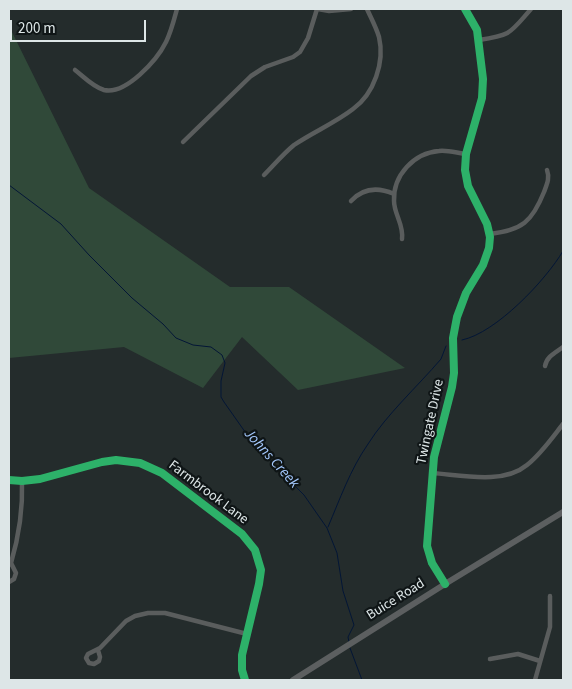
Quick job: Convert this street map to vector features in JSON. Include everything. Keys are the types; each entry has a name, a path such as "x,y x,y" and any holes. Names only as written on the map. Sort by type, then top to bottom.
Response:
{"street":[{"path":"76,70 96,86 105,90 114,90 128,85 153,60 165,43 177,9"},
{"path":"183,142 251,76 264,67 293,57 300,52 308,38 317,9 341,11 352,9"},
{"path":"264,175 292,146 352,110 369,92 378,67 380,48 376,29 366,9"},
{"path":"465,9 475,25 479,40 483,90 466,154 465,170 468,186 490,234 515,229 531,218 538,207 548,180 547,170"},
{"path":"479,40 507,34 512,31 531,9"},
{"path":"402,239 402,230 395,208 394,194 402,173 409,164 419,157 439,151 466,154"},
{"path":"351,200 360,193 369,190 382,190 394,194"},
{"name":"Twingate Drive","path":"444,584 432,563 428,546 435,448 452,387 453,338 457,316 466,293 486,259 490,234"},
{"path":"545,366 546,360 550,355 563,347"},
{"path":"432,473 495,478 514,474 534,459 563,424"},
{"name":"Farmbrook Lane","path":"9,480 40,479 116,460 140,463 162,473 242,534 255,550 260,563 260,578 241,662 245,680"},
{"path":"9,582 14,579 16,574 10,564 21,523 22,481"},
{"name":"Buice Road","path":"293,680 444,584 563,512"},
{"path":"535,680 550,627 550,596"},
{"path":"98,650 123,623 135,616 148,613 165,614 247,634"},
{"path":"490,659 518,654 540,661"}],"green space":[{"path":"9,26 89,188 230,287 289,287 405,368 298,390 242,337 203,388 124,347 9,358"}],"waterway":[{"name":"Johns Creek","path":"9,185 61,224 132,298 163,324 176,338 193,345 211,347 222,355 225,363 221,381 221,397 224,402 255,446 304,495 327,528 337,553 343,591 354,625 348,637 349,642"},
{"path":"462,340 490,327 519,304 545,276 563,251"},
{"path":"328,527 351,474 368,444 393,411 441,359 446,346"},
{"name":"Johns Creek","path":"350,648 362,680"}],"cycle path":[{"path":"445,584 432,563 427,546 434,457 452,387 454,373 453,338 457,317 466,293 483,265 489,248 490,237 487,224 468,186 465,170 466,154 482,98 483,79 477,30 465,9"},
{"path":"9,480 40,479 116,460 140,463 162,473 242,534 255,550 261,570 242,655 242,670 245,680"}]}
